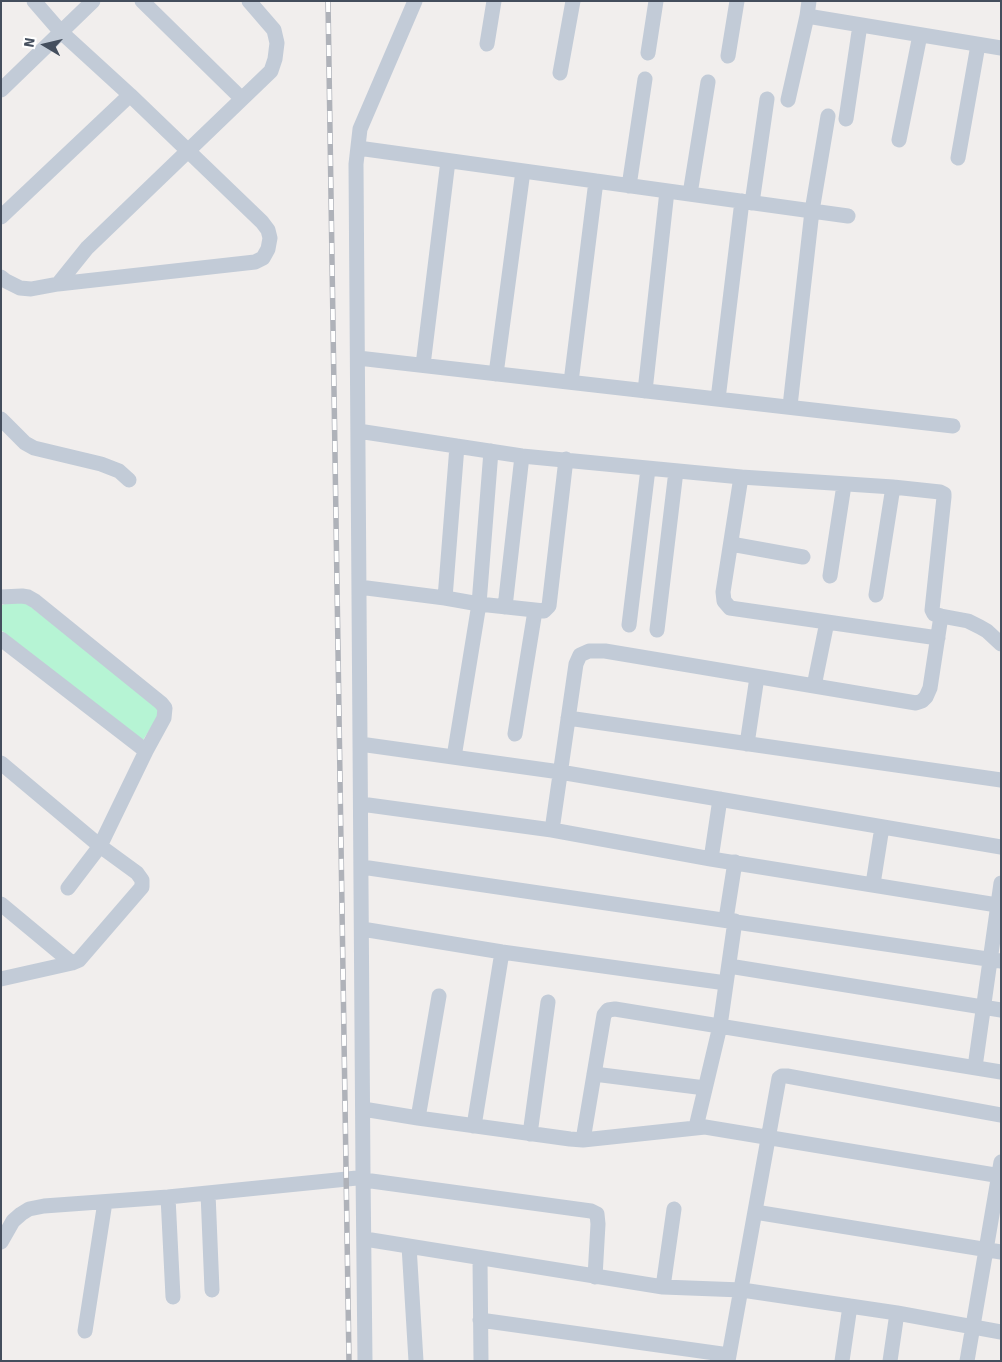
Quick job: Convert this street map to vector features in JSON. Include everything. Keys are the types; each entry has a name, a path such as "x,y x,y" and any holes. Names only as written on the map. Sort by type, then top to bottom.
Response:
{"street":[{"path":"1,277 20,288 31,289 58,284 256,262 263,258 268,249 270,238 262,222 130,95 60,31 34,1"},
{"path":"1,90 93,1"},
{"path":"142,1 242,100"},
{"path":"58,284 87,248 271,71 277,43 274,30 249,1"},
{"path":"365,1361 356,164 363,123 415,1"},
{"path":"487,44 494,1"},
{"path":"560,73 573,1"},
{"path":"648,53 656,1"},
{"path":"728,56 737,1"},
{"path":"788,100 808,8 860,25 1001,48"},
{"path":"846,119 860,25"},
{"path":"898,140 920,35"},
{"path":"958,158 978,45"},
{"path":"629,186 645,79"},
{"path":"690,194 708,82"},
{"path":"1,217 130,95"},
{"path":"718,399 747,202 767,99"},
{"path":"790,406 812,211 828,116"},
{"path":"358,148 848,216"},
{"path":"423,365 448,160"},
{"path":"496,374 523,171"},
{"path":"571,382 596,181"},
{"path":"645,391 667,191"},
{"path":"358,358 953,426"},
{"path":"1,419 25,443 34,448 101,464 119,472 129,480"},
{"path":"358,431 522,456 566,459 648,469 940,492 944,494 931,607 934,614 968,622 988,631 1001,644"},
{"path":"445,598 457,446"},
{"path":"454,757 479,604 491,451"},
{"path":"505,607 522,456"},
{"path":"359,587 544,611 549,606 566,459"},
{"path":"628,625 648,469"},
{"path":"657,630 676,471"},
{"path":"741,477 724,592 724,601 730,608 938,638"},
{"path":"830,576 844,485"},
{"path":"876,595 893,487"},
{"path":"731,544 803,557"},
{"path":"1,597 22,596 35,601 165,708 166,713 100,846 68,888"},
{"path":"515,734 535,611"},
{"path":"552,830 576,664 580,655 589,651 605,651 916,704 926,697 930,688 941,616"},
{"path":"814,686 827,622"},
{"path":"1,638 146,751"},
{"path":"747,744 757,677"},
{"path":"568,718 1001,780"},
{"path":"360,744 560,772 1001,847"},
{"path":"1,763 100,846 137,873 142,880 142,887 79,960 72,964 1,979"},
{"path":"711,859 720,799"},
{"path":"361,804 552,830 711,859 997,905"},
{"path":"873,884 882,827"},
{"path":"696,1126 720,1026 729,966 735,862"},
{"path":"362,867 995,960"},
{"path":"975,1067 984,1007 995,960 997,905 1001,883"},
{"path":"1,904 72,964"},
{"path":"362,929 502,952 726,983"},
{"path":"474,1126 502,952"},
{"path":"729,966 1001,1010"},
{"path":"418,1118 439,996"},
{"path":"530,1134 548,1002"},
{"path":"583,1140 604,1015 608,1010 615,1009 1001,1072"},
{"path":"594,1074 705,1088"},
{"path":"480,1320 728,1358 742,1290 777,1082 782,1076 1001,1116"},
{"path":"363,1109 583,1140 696,1126 1000,1171 994,1251 973,1326 967,1361"},
{"path":"1,1242 13,1221 20,1214 29,1209 44,1206 168,1197 364,1176 591,1211 596,1214 598,1224 595,1277"},
{"path":"208,1193 212,1290"},
{"path":"168,1197 173,1296"},
{"path":"85,1330 105,1202"},
{"path":"664,1287 674,1209"},
{"path":"755,1212 994,1251"},
{"path":"365,1239 595,1277 664,1287 742,1290 897,1313 1001,1332"},
{"path":"409,1246 416,1361"},
{"path":"480,1258 480,1361"},
{"path":"842,1361 850,1306"},
{"path":"890,1361 897,1313"}],"green space":[{"path":"20,598 162,711 141,743 1,630 2,605"}],"railway":[{"path":"328,1 349,1361"}]}
